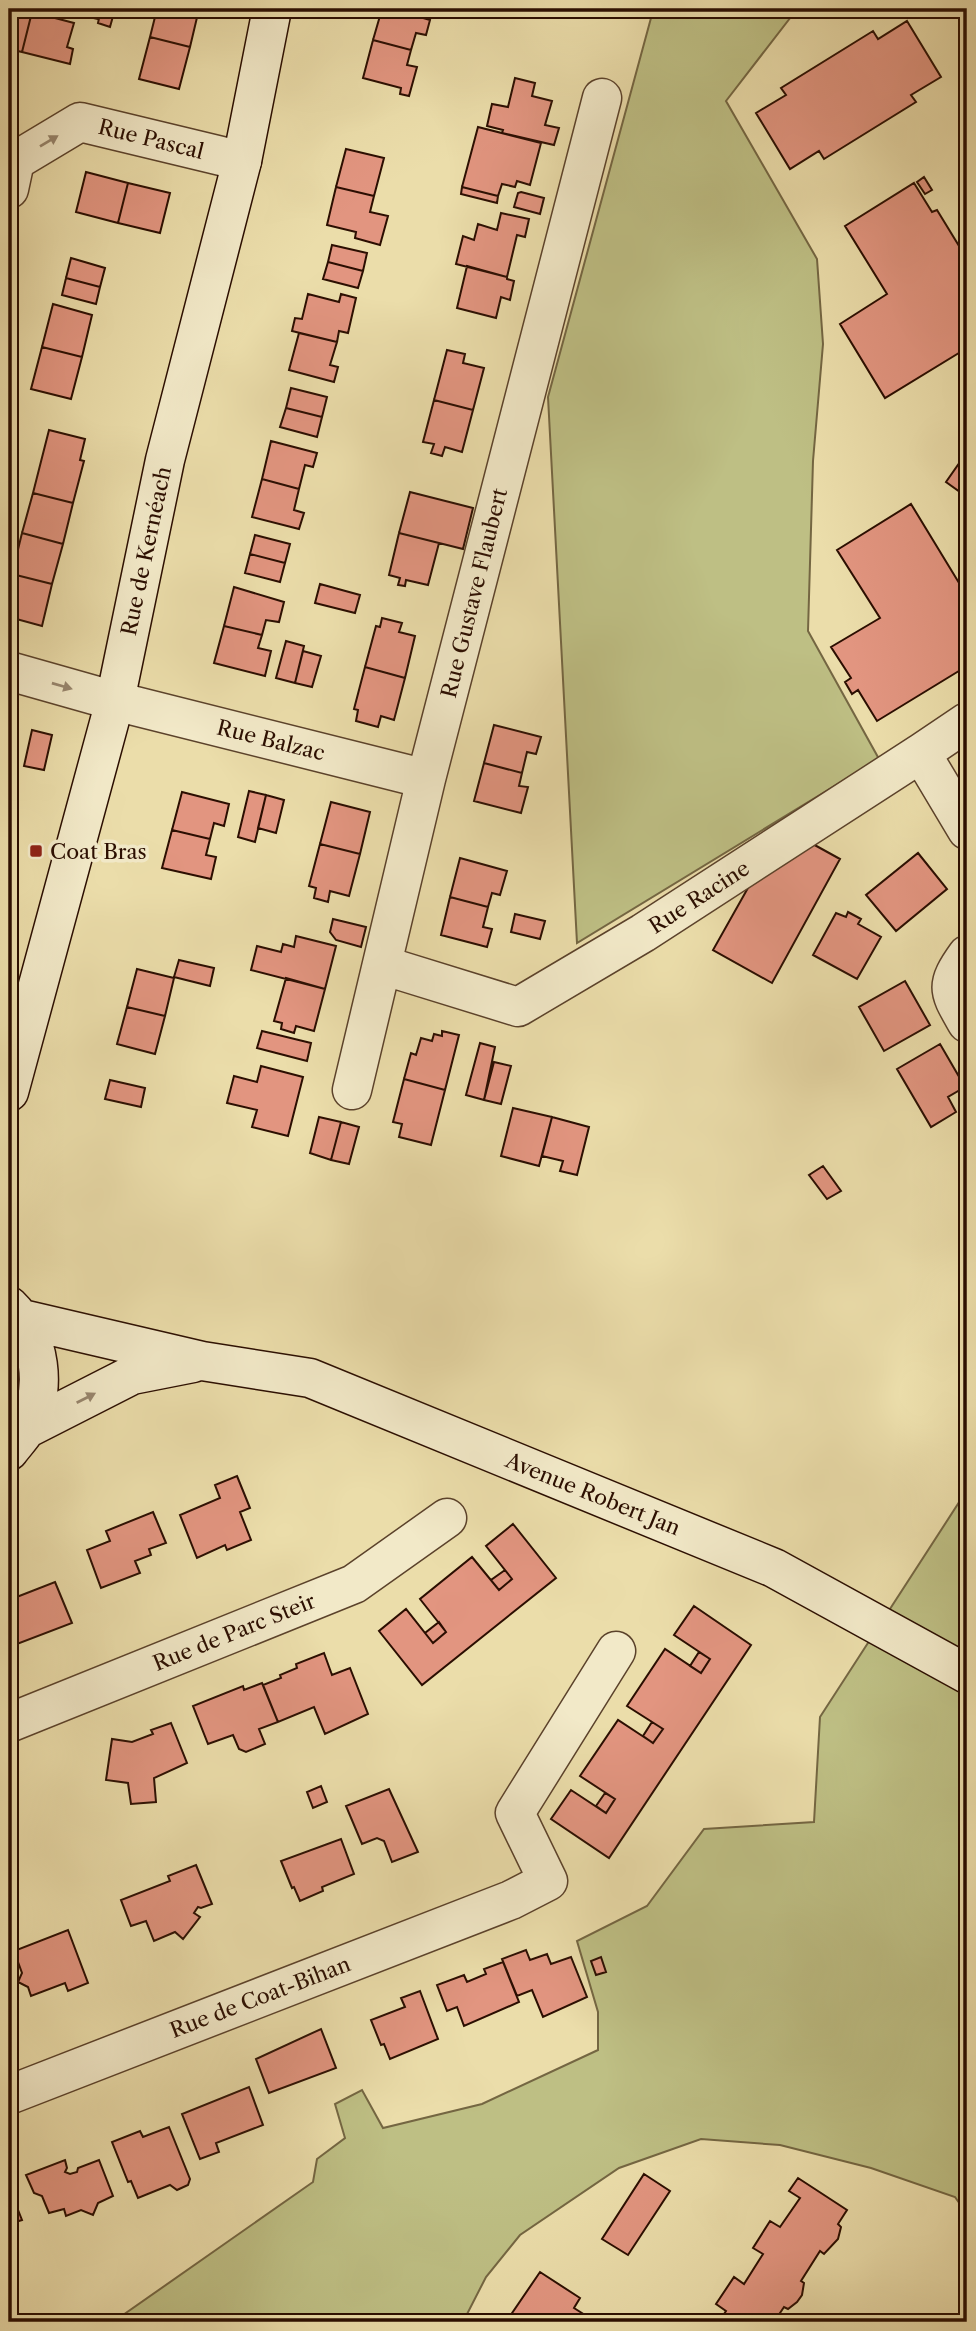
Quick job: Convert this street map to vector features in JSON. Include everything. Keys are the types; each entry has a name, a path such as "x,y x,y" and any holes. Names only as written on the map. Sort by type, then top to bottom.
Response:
{"street":[{"name":"Rue de Kernéach","path":"9,1090 115,701 165,460 242,161 272,9"},
{"name":"Rue Gustave Flaubert","path":"352,1090 426,779 602,98"},
{"name":"Rue Pascal","path":"9,189 15,161 80,122 242,161"},
{"name":"Rue Balzac","path":"9,671 115,701 426,779"},
{"name":"Rue Racine","path":"382,965 518,1007 643,933 967,722"},
{"path":"920,752 967,830"},
{"path":"967,955 952,976 953,998 967,1023"},
{"path":"16,1313 34,1345 39,1373 36,1402 17,1440"},
{"name":"Avenue Robert Jan","path":"16,1313 202,1361 310,1378 761,1562 967,1674"},
{"name":"Avenue Robert Jan","path":"17,1440 132,1375 202,1361"},
{"name":"Rue de Parc Steir","path":"9,1723 354,1584 447,1518"},
{"name":"Rue de Coat-Bihan","path":"9,2095 511,1900 548,1881 515,1813 616,1651"}],"green space":[{"path":"616,9 797,9 726,101 817,259 823,344 813,461 808,631 879,759 577,943 548,397 651,18"},
{"path":"967,1490 967,2214 955,2197 871,2168 780,2145 701,2139 619,2168 520,2235 486,2277 463,2322 113,2322 313,2182 317,2159 345,2138 335,2104 362,2090 383,2128 482,2104 598,2050 598,2012 577,1941 647,1906 704,1829 814,1822 820,1717"}],"building":[{"path":"9,9 32,12 22,52 9,49"},
{"path":"78,9 100,9 98,19 76,14"},
{"path":"101,9 115,9 110,27 98,23"},
{"path":"157,9 199,9 190,47 150,37"},
{"path":"382,9 406,9 421,13 420,17 430,20 426,35 416,33 411,50 373,40"},
{"path":"32,12 74,23 67,47 73,49 70,64 22,52"},
{"path":"907,21 941,77 911,95 916,102 824,159 819,151 790,169 756,113 786,95 781,88 873,31 878,39"},
{"path":"150,37 190,47 179,89 139,79"},
{"path":"373,40 411,50 407,65 417,67 409,96 400,94 401,88 363,78"},
{"path":"515,78 535,83 532,96 552,101 545,125 559,128 554,145 502,133 503,130 487,126 492,104 508,107"},
{"path":"478,127 541,143 530,185 517,181 515,187 502,184 498,196 462,187"},
{"path":"346,149 384,158 374,196 336,187"},
{"path":"86,172 128,183 118,223 76,212"},
{"path":"924,177 932,190 925,194 917,182"},
{"path":"128,183 170,193 160,233 118,223"},
{"path":"914,183 932,212 937,210 967,259 967,348 885,398 840,324 887,294 845,226"},
{"path":"336,187 374,196 370,212 388,216 380,245 355,238 356,232 327,225"},
{"path":"462,187 498,196 497,203 461,194"},
{"path":"518,193 544,198 540,214 514,207"},
{"path":"501,213 529,219 525,237 517,235 507,277 456,264 463,236 474,240 478,224 497,230"},
{"path":"332,245 367,253 363,271 328,262"},
{"path":"71,258 105,268 100,287 66,278"},
{"path":"328,262 363,271 358,288 323,279"},
{"path":"467,266 514,281 510,300 501,297 496,318 457,308"},
{"path":"66,278 100,287 96,304 62,295"},
{"path":"308,294 339,302 341,294 356,298 348,333 339,331 337,342 292,331 295,318 302,319"},
{"path":"53,304 92,315 82,357 42,347"},
{"path":"299,333 337,342 330,365 338,367 334,382 289,370"},
{"path":"42,347 82,357 71,399 31,389"},
{"path":"447,350 465,354 463,363 484,368 473,410 434,400"},
{"path":"291,388 327,397 322,417 286,408"},
{"path":"434,400 473,410 462,452 445,447 442,456 431,453 434,444 423,442"},
{"path":"286,408 322,417 317,437 280,427"},
{"path":"49,430 85,439 80,460 84,461 73,503 33,493"},
{"path":"271,441 317,453 313,467 305,465 299,489 262,479"},
{"path":"967,452 967,497 946,482"},
{"path":"262,479 299,489 294,510 304,513 299,529 252,517"},
{"path":"410,492 473,508 463,549 399,533"},
{"path":"33,493 73,503 63,544 22,533"},
{"path":"911,504 967,596 967,666 877,721 858,690 852,694 845,682 851,678 831,647 880,618 837,550"},
{"path":"22,533 63,544 52,584 12,574"},
{"path":"399,533 439,543 428,585 406,580 405,586 398,585 400,578 389,575"},
{"path":"255,535 290,544 285,563 250,554"},
{"path":"250,554 285,563 280,582 245,573"},
{"path":"12,574 52,584 42,626 9,617 9,586"},
{"path":"320,584 360,595 355,613 315,603"},
{"path":"234,587 284,602 279,622 266,620 262,635 224,626"},
{"path":"382,618 402,623 399,632 415,636 405,678 365,667 376,626 380,627"},
{"path":"224,626 262,635 258,648 271,651 265,676 214,663"},
{"path":"286,641 304,646 295,683 276,678"},
{"path":"303,651 321,656 312,687 295,683"},
{"path":"365,667 405,678 394,720 381,716 378,727 356,721 358,710 354,709"},
{"path":"494,725 541,737 536,754 527,752 522,773 484,763"},
{"path":"32,730 52,735 44,770 24,766"},
{"path":"484,763 522,773 519,786 528,787 521,813 474,801"},
{"path":"249,791 266,795 255,842 238,837"},
{"path":"182,792 229,804 224,826 214,823 210,839 172,830"},
{"path":"266,795 284,800 276,833 258,828"},
{"path":"331,802 370,812 360,854 320,844"},
{"path":"172,830 210,839 206,855 216,857 211,879 162,868"},
{"path":"811,843 840,859 772,983 713,950 753,879"},
{"path":"320,844 360,854 349,896 330,891 328,902 314,898 316,888 309,886"},
{"path":"918,853 947,889 896,931 866,895"},
{"path":"460,858 507,871 500,895 492,893 488,907 450,897"},
{"path":"450,897 488,907 483,927 492,929 487,947 441,935"},
{"path":"848,912 861,919 858,924 881,937 857,979 813,955 836,913 846,917"},
{"path":"515,914 545,921 540,939 511,932"},
{"path":"333,919 366,927 361,947 336,940 330,932"},
{"path":"296,936 336,946 325,989 251,970 257,946 281,952 283,944 294,947"},
{"path":"179,960 214,968 210,986 174,977"},
{"path":"137,969 174,978 165,1016 127,1007"},
{"path":"286,978 325,989 314,1031 296,1026 294,1033 281,1029 282,1023 274,1021"},
{"path":"905,981 930,1025 884,1051 859,1007"},
{"path":"127,1007 165,1016 155,1054 117,1044"},
{"path":"262,1031 311,1043 307,1061 257,1048"},
{"path":"442,1031 459,1035 445,1090 404,1079 411,1053 416,1055 421,1038 432,1041 434,1034 442,1036"},
{"path":"480,1043 495,1047 484,1100 466,1095"},
{"path":"940,1044 965,1087 948,1097 956,1112 931,1127 897,1069"},
{"path":"494,1062 511,1066 501,1104 484,1100"},
{"path":"261,1066 303,1077 288,1136 252,1127 257,1110 227,1103 234,1076 257,1082"},
{"path":"404,1079 445,1090 431,1145 399,1137 402,1124 393,1122"},
{"path":"110,1080 145,1088 141,1107 105,1099"},
{"path":"513,1108 552,1117 539,1166 501,1156"},
{"path":"319,1117 341,1122 331,1160 310,1153"},
{"path":"552,1117 589,1127 577,1175 560,1171 563,1161 542,1156"},
{"path":"341,1122 359,1127 349,1164 331,1160"},
{"path":"823,1166 841,1191 827,1199 809,1175"},
{"path":"967,1174 967,1191 960,1178"},
{"path":"237,1476 250,1508 240,1512 251,1540 227,1550 225,1545 197,1558 180,1515 220,1498 215,1485"},
{"path":"153,1512 166,1543 149,1549 151,1555 135,1561 140,1573 101,1588 87,1550 110,1541 106,1531"},
{"path":"513,1524 556,1578 422,1685 379,1631 406,1609 433,1643 446,1632 420,1599 472,1557 499,1590 512,1579 486,1546"},
{"path":"505,1570 512,1579 499,1590 491,1580"},
{"path":"55,1582 72,1623 17,1644 9,1624 9,1600"},
{"path":"694,1606 751,1645 609,1858 551,1819 571,1790 606,1813 615,1799 580,1776 618,1720 653,1743 663,1729 627,1706 665,1649 701,1673 710,1659 674,1635"},
{"path":"439,1622 446,1632 433,1643 425,1633"},
{"path":"699,1652 710,1659 701,1673 690,1666"},
{"path":"324,1653 332,1675 350,1668 368,1714 325,1734 314,1707 278,1722 263,1685 297,1668 296,1664"},
{"path":"262,1683 278,1722 259,1729 265,1744 246,1752 239,1749 233,1735 208,1744 193,1706 243,1686 244,1690"},
{"path":"652,1722 663,1729 653,1743 643,1736"},
{"path":"171,1723 187,1763 154,1778 156,1802 131,1804 128,1783 106,1780 112,1739 132,1742 153,1734 151,1730"},
{"path":"321,1786 327,1802 313,1808 307,1792"},
{"path":"389,1789 418,1852 392,1862 384,1841 377,1838 362,1844 346,1806"},
{"path":"605,1793 615,1799 606,1813 596,1806"},
{"path":"341,1839 354,1874 322,1887 323,1891 300,1901 281,1861"},
{"path":"196,1865 212,1904 198,1907 194,1913 200,1917 183,1939 175,1932 154,1941 146,1921 131,1926 121,1900 170,1881 168,1876"},
{"path":"68,1930 88,1983 68,1991 65,1983 31,1996 28,1987 18,1982 22,1973 14,1951"},
{"path":"526,1950 530,1960 547,1954 551,1964 571,1957 587,1997 543,2017 532,1990 517,1996 502,1959"},
{"path":"601,1957 606,1972 596,1975 591,1961"},
{"path":"503,1962 519,2002 464,2026 457,2007 447,2011 437,1985 464,1975 467,1982 486,1974 484,1969"},
{"path":"420,1991 438,2039 390,2059 371,2020 405,2007 401,1998"},
{"path":"321,2029 336,2068 269,2093 256,2059"},
{"path":"249,2087 263,2125 216,2143 219,2152 200,2159 182,2114"},
{"path":"169,2127 190,2179 188,2185 177,2190 170,2185 138,2198 131,2181 128,2182 112,2142 140,2131 143,2137"},
{"path":"65,2160 65,2172 70,2174 99,2160 113,2196 98,2203 93,2215 81,2210 66,2216 64,2209 49,2213 42,2196 34,2193 26,2175"},
{"path":"644,2174 670,2191 628,2255 602,2239"},
{"path":"798,2178 847,2210 838,2224 841,2227 838,2239 824,2254 820,2251 801,2281 804,2283 802,2295 788,2309 784,2307 774,2322 719,2322 726,2311 716,2304 734,2277 744,2284 763,2254 753,2248 770,2221 780,2227 800,2198 789,2191"},
{"path":"9,2187 22,2220 9,2224"},
{"path":"540,2272 580,2298 574,2308 596,2322 506,2322"}],"place":[{"name":"Coat Bras","path":"36,851"}]}
